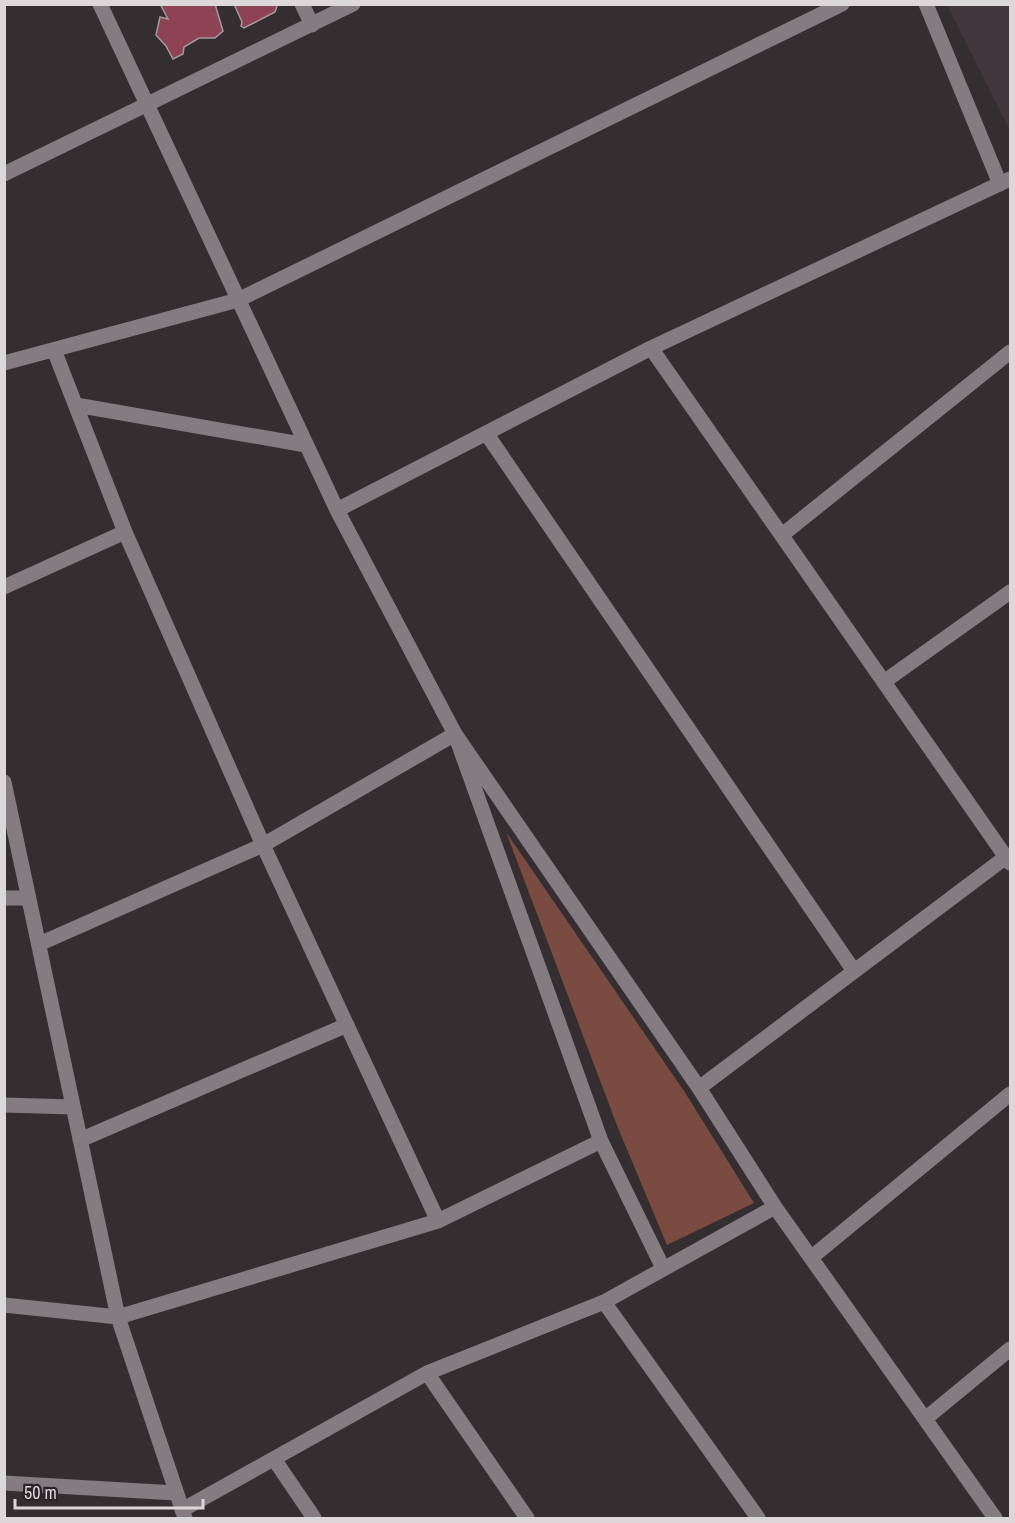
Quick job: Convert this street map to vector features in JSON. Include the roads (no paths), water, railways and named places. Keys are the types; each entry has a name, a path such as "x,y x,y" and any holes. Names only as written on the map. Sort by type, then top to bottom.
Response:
{"street":[{"path":"100,4 337,510 455,734 699,1088 774,1207 812,1257 995,1518"},
{"path":"302,4 312,25"},
{"path":"4,174 353,4"},
{"path":"4,363 238,300 842,4"},
{"path":"337,510 651,348 1006,182 926,4"},
{"path":"651,348 1008,860 699,1088"},
{"path":"54,351 125,532 263,845 438,1221"},
{"path":"782,535 1011,352"},
{"path":"76,405 306,446"},
{"path":"486,433 855,971"},
{"path":"4,587 125,532"},
{"path":"885,681 1011,592"},
{"path":"39,944 263,845 455,734"},
{"path":"455,734 601,1142 663,1268"},
{"path":"4,782 118,1317 184,1514 274,1459 427,1372 604,1302 774,1207"},
{"path":"4,898 29,898"},
{"path":"81,1140 347,1025"},
{"path":"812,1257 1011,1094"},
{"path":"4,1105 73,1107"},
{"path":"4,1305 118,1317 438,1221 601,1142"},
{"path":"604,1302 759,1518"},
{"path":"925,1419 1011,1349"},
{"path":"427,1372 527,1518"},
{"path":"274,1459 314,1518"},
{"path":"4,1483 176,1493"}]}
